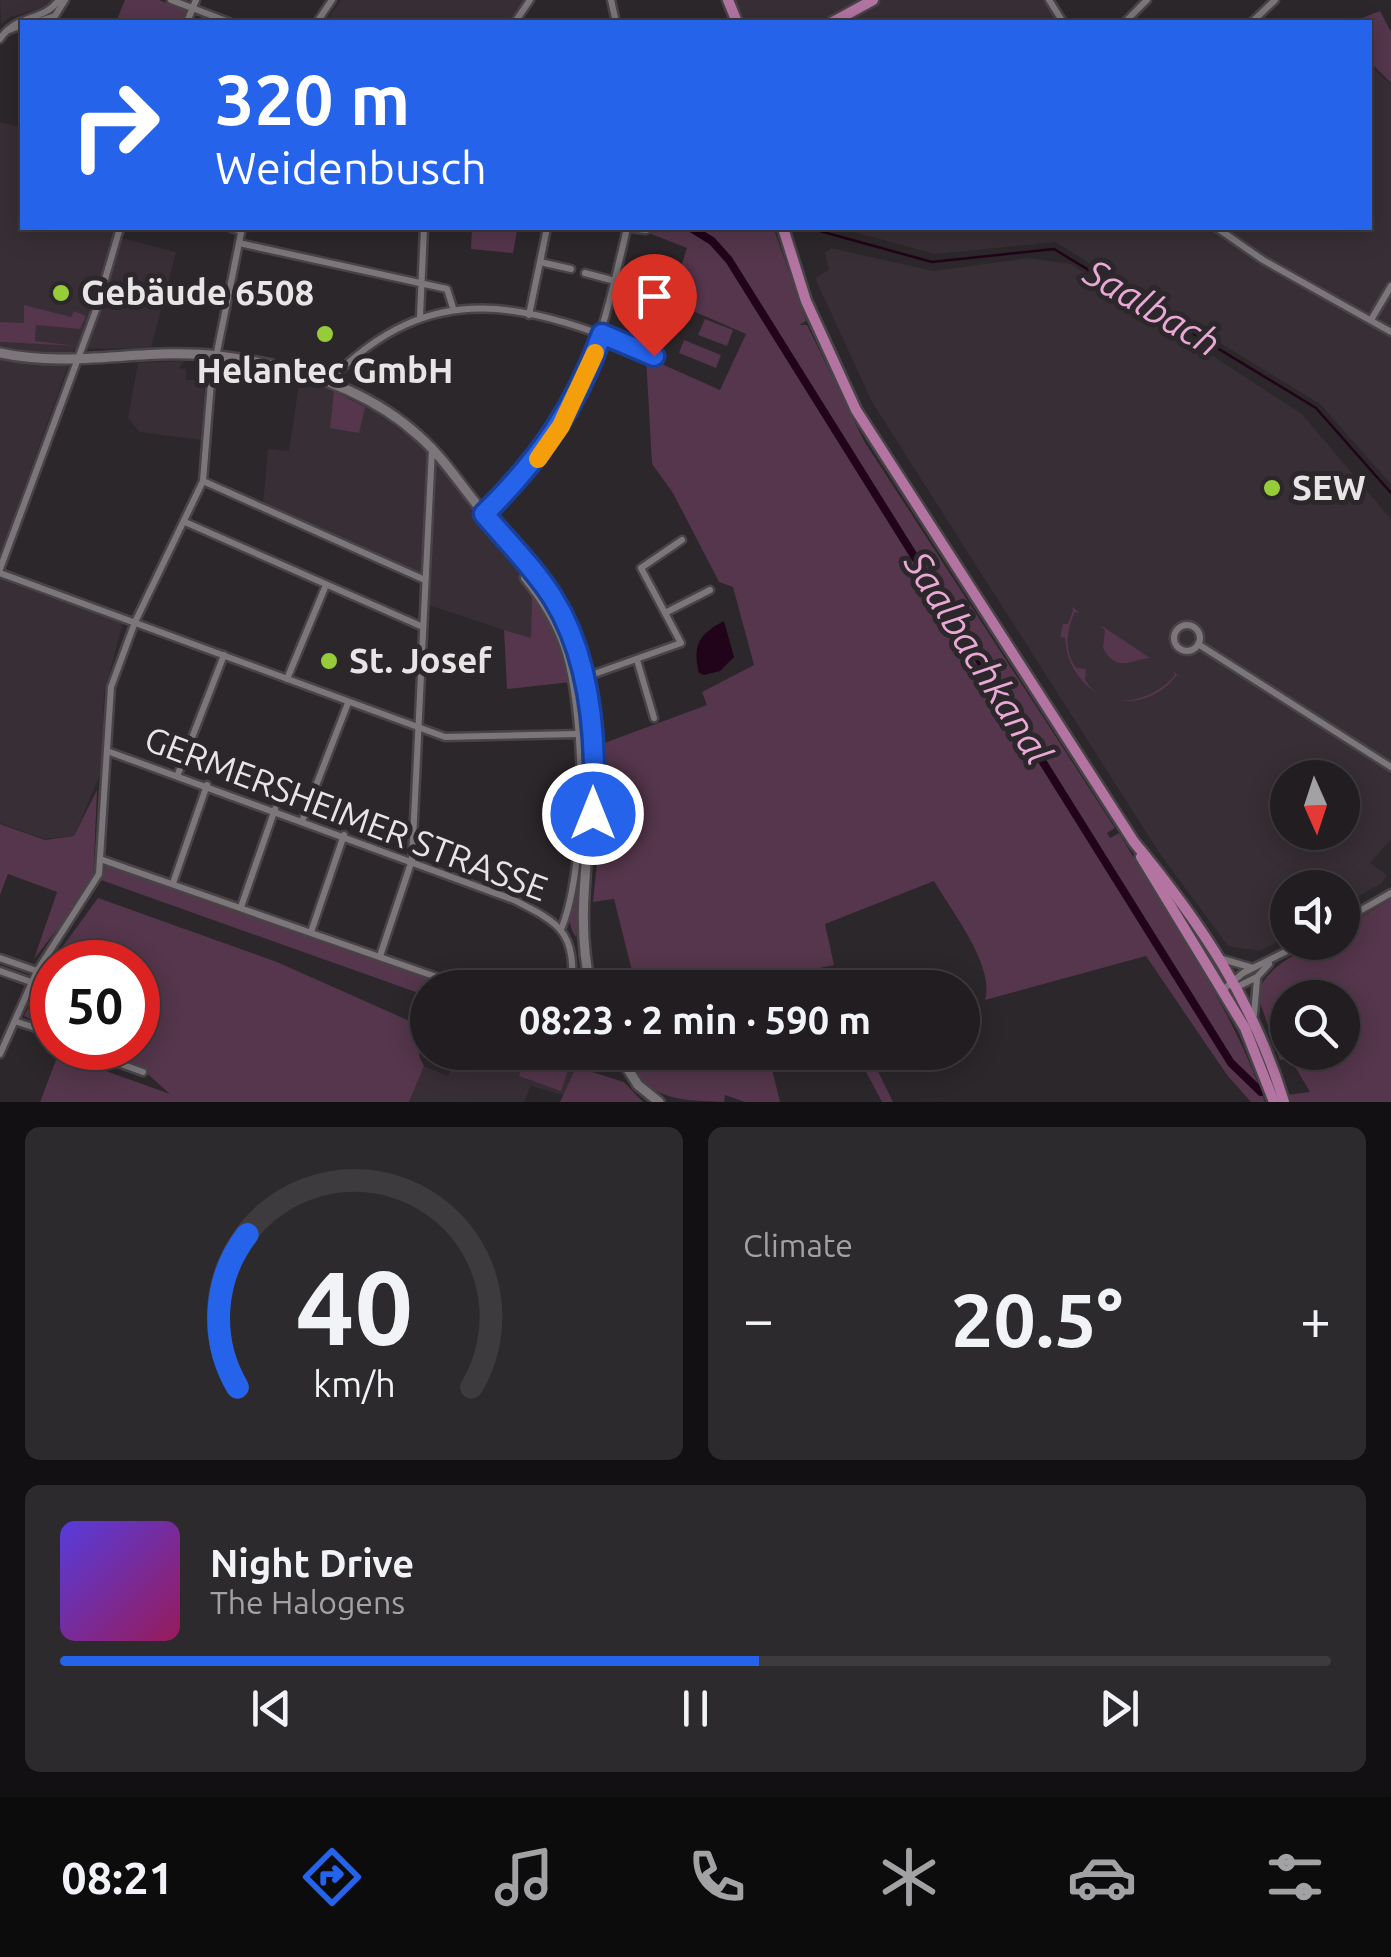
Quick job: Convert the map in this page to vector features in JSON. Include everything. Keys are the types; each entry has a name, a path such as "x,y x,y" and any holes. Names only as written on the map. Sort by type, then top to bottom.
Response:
{"main road":[{"path":"837,20 873,0"},
{"path":"784,230 806,301 856,410 1224,989 1253,1046 1274,1102"},
{"path":"0,353 35,359 215,356 295,370 328,382 397,418 432,449 528,566 570,630 583,678 594,792 584,944 588,970"},
{"path":"1134,842 1182,899 1221,958 1254,1018 1284,1102"},
{"path":"628,1070 638,1085 659,1102"}],"street":[{"path":"42,20 55,16 62,0"},
{"path":"21,20 47,13 62,0"},
{"path":"171,0 195,4 226,20"},
{"path":"1127,20 1147,0"},
{"path":"1254,20 1274,0"},
{"path":"119,230 0,571 418,729 464,739 578,734"},
{"path":"57,940 92,890 100,859 111,687 135,622 202,481 215,356 242,230"},
{"path":"420,316 424,230"},
{"path":"529,315 548,230"},
{"path":"484,514 532,466 561,426 585,381 602,334 628,230"},
{"path":"1219,230 1263,260 1391,332"},
{"path":"238,243 450,292 453,308"},
{"path":"540,262 571,269"},
{"path":"585,274 615,281"},
{"path":"1371,320 1391,286"},
{"path":"328,382 384,333 420,316 453,308 529,315 602,334 654,356"},
{"path":"380,956 412,860 432,449"},
{"path":"202,481 425,580"},
{"path":"185,522 423,627"},
{"path":"583,678 680,643 641,568 682,540"},
{"path":"528,566 524,578 544,601 566,656 578,734 577,837 570,909 562,928"},
{"path":"287,680 326,585"},
{"path":"665,613 710,590"},
{"path":"1198,644 1187,650 1179,648 1176,632 1186,625 1194,627 1198,644 1391,767"},
{"path":"178,774 224,655"},
{"path":"637,660 654,718"},
{"path":"303,819 348,703"},
{"name":"GERMERSHEIMER STRASSE","path":"107,752 303,819 514,900 562,928 571,944 572,970"},
{"path":"174,884 208,785"},
{"path":"241,908 275,809"},
{"path":"312,932 344,835"},
{"path":"100,859 418,970"},
{"path":"1360,911 1391,893"},
{"path":"571,944 584,944"},
{"path":"0,958 30,969"},
{"path":"1221,958 1254,968"},
{"path":"1236,984 1254,968 1274,960"},
{"path":"1254,1018 1257,978 1269,963"},
{"path":"0,971 30,982"},
{"path":"1224,989 1257,978"},
{"path":"0,1054 18,1022 30,985"},
{"path":"18,1022 30,1026"},
{"path":"138,1070 144,1072"}],"shaded area":[{"path":"0,0 54,0 10,17 1,25"},
{"path":"125,0 159,0 188,11 185,20 117,20"},
{"path":"341,0 527,0 512,20 326,20"},
{"path":"732,0 869,0 831,20 741,20"},
{"path":"877,0 1049,0 1062,20 842,20"},
{"path":"1380,11 1391,32 1391,83 1372,64 1372,20 1357,20"},
{"path":"1372,67 1391,85 1391,484 1320,404 1055,242 935,254 846,230 1372,230"},
{"path":"0,122 20,127 20,230 119,230 117,237 176,252 151,348 74,349 0,554"},
{"path":"472,230 517,231 513,253 471,249"},
{"path":"641,230 775,232 806,321 799,325 807,325 864,441 1115,828 1107,833 1110,838 1119,833 1218,998 1265,1102 1251,1102 1227,1075 1146,956 985,1000 984,971 978,956 934,881 825,924 834,965 810,970 632,970 614,899 593,902 603,802 599,745 707,705 702,692 754,665 733,587 719,582 673,493 652,464 646,357 720,390 746,334 670,301 687,248"},
{"path":"831,248 933,271 1029,258 1071,264 1302,414 1391,519 1391,839 1370,863 1387,875 1382,883 1360,895 1360,870 1270,870 1270,946 1260,951 1228,946 1160,854 872,402 815,278 829,270 825,253"},
{"path":"24,305 71,317 74,311 86,316 80,329 36,325 35,341 78,346 0,342 0,322 24,323"},
{"path":"705,319 733,330 727,346 698,335"},
{"path":"684,340 721,355 716,368 679,353"},
{"path":"184,361 179,368 186,369 186,380 205,380 201,440 140,432 128,418 138,363"},
{"path":"300,377 373,410 425,448 517,560 532,593 531,639 419,602 419,574 263,504 268,449 289,451"},
{"path":"334,391 365,407 359,433 330,428"},
{"path":"528,566 571,629 590,721 585,901 576,937 569,916 578,779 571,682 507,689 504,630 531,638 532,588 524,578"},
{"path":"0,576 123,622 104,694 102,770 74,836 44,839 0,823"},
{"path":"1071,606 1080,613 1075,612 1070,626 1070,654 1076,668 1086,669 1085,680 1094,691 1078,676 1069,659 1065,638 1060,637 1073,610"},
{"path":"724,621 734,657 720,671 699,673 696,655 700,641"},
{"path":"1101,627 1150,658 1114,661 1103,648 1105,630"},
{"path":"1172,670 1181,678 1177,675 1161,690 1144,699 1126,701 1121,700 1155,692 1175,675"},
{"path":"97,790 93,883 49,940 41,940 57,892 8,874 0,895 0,824 45,840 74,836"},
{"path":"107,863 410,970 410,990 101,880"},
{"path":"98,898 277,962 410,1021 410,1070 422,1070 409,1102 40,1102 52,1070 103,1070 170,1094 143,1070 160,1070 160,940 67,940"},
{"path":"1391,899 1391,1102 1289,1102 1286,1095 1310,1092 1297,1070 1360,1070 1360,980 1270,980 1270,1031 1257,994 1286,960 1360,960 1360,918"},
{"path":"422,1070 448,1076 450,1070 575,1070 563,1095 531,1086 524,1102 409,1102"},
{"path":"521,1070 568,1070 561,1091 519,1076"},
{"path":"575,1070 586,1070 624,1082 643,1102 560,1102"},
{"path":"634,1070 772,1070 780,1102 745,1102 725,1095 724,1102 695,1101 659,1092"},
{"path":"865,1070 877,1070 893,1102 882,1102"}],"waterway":[{"name":"Saalbachkanal","path":"694,230 712,241 729,260 1231,1063 1261,1092"},
{"name":"Saalbach","path":"816,230 932,262 1054,249 1316,408 1391,493"}],"slow traffic":[{"path":"538,459 561,426 595,353"}],"place":[{"name":"Gebäude 6508","path":"61,293"},
{"name":"Helantec GmbH","path":"325,334"},
{"name":"SEW","path":"1272,488"},
{"name":"St. Josef","path":"329,661"}],"route":[{"path":"593,814 590,721 575,641 551,595 484,514 532,466 561,426 585,381 602,334 654,356"}]}
